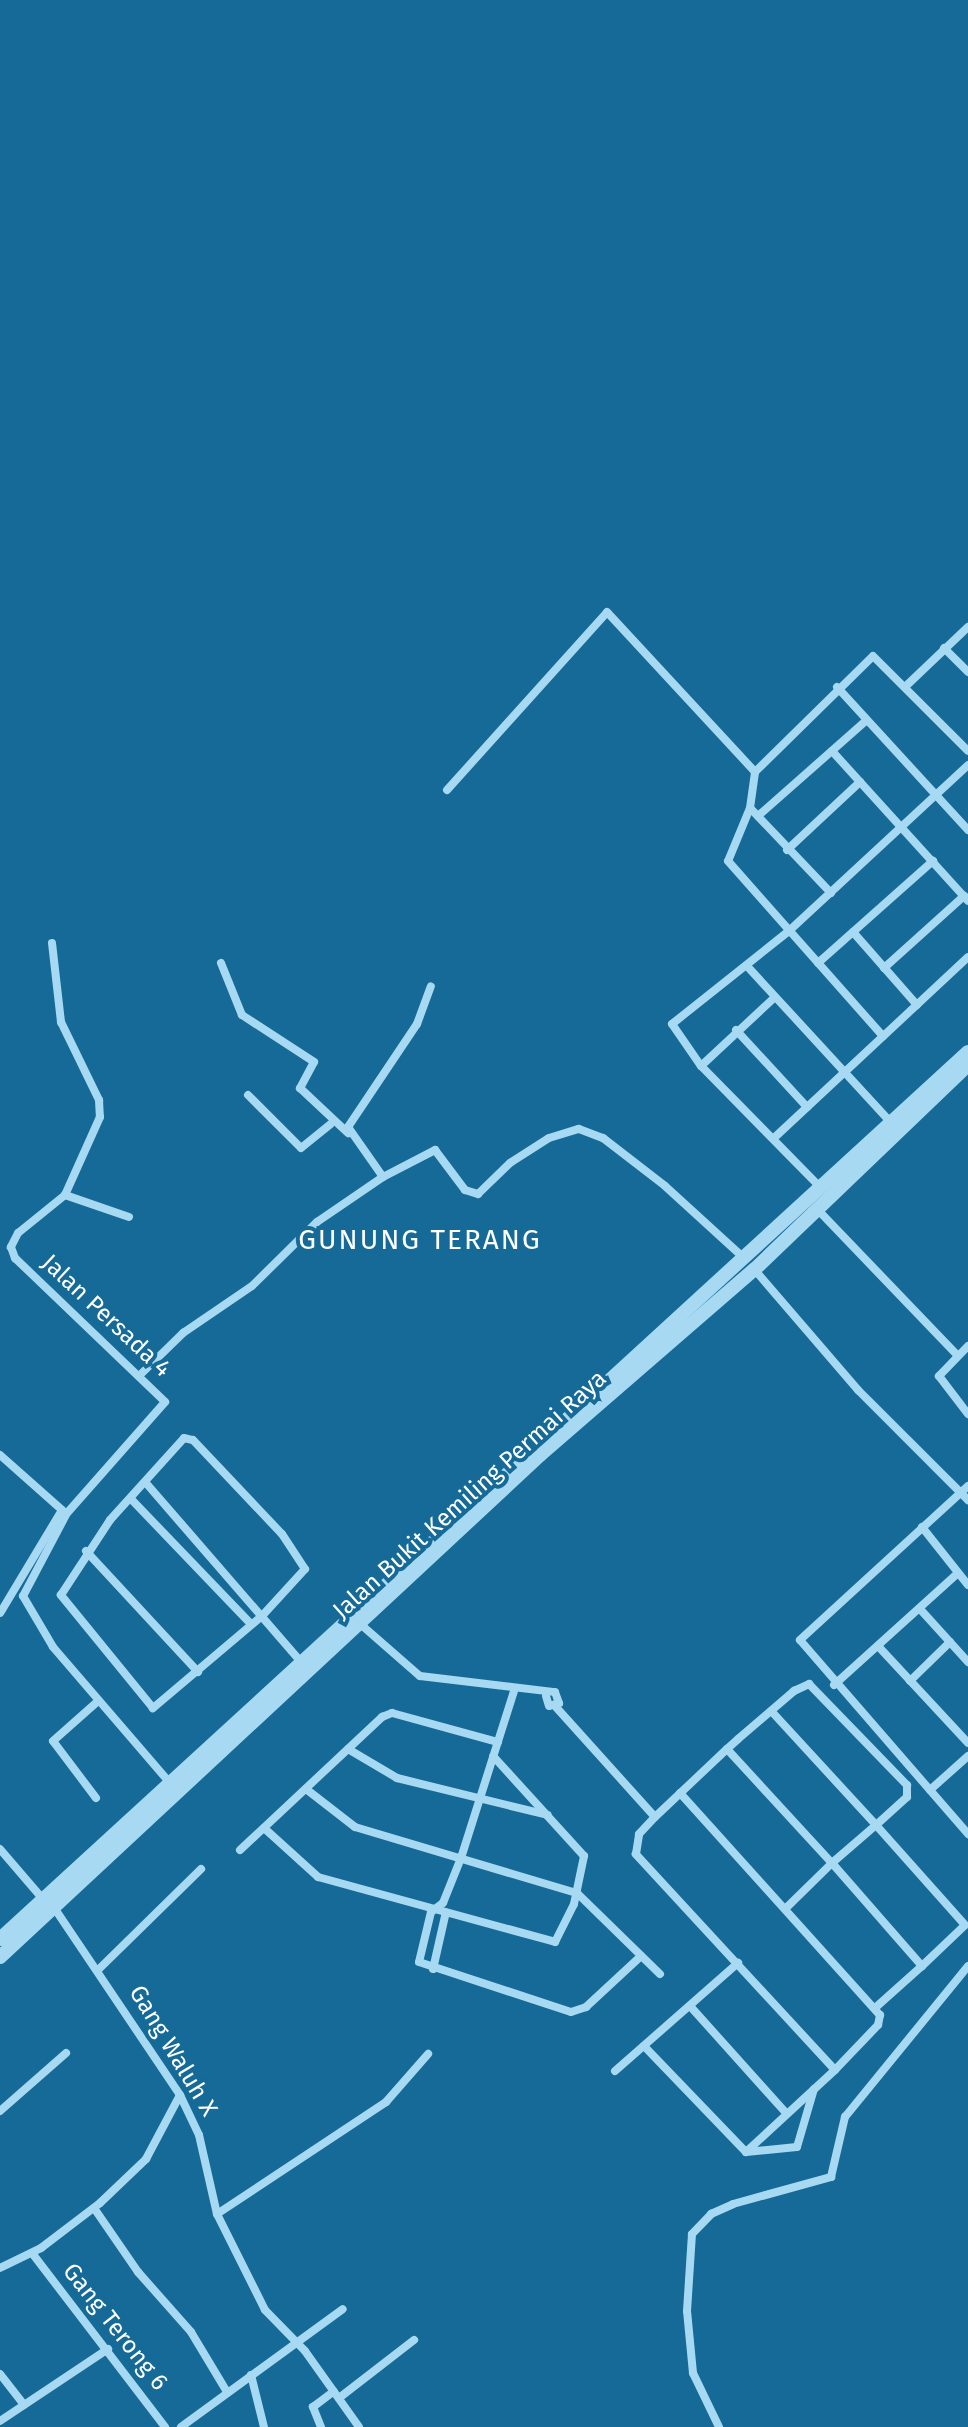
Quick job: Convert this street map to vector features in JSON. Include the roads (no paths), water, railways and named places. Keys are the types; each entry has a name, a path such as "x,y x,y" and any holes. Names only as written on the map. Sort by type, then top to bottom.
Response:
{"street":[{"path":"447,790 607,612 755,772"},
{"path":"906,686 968,627"},
{"path":"944,648 968,672"},
{"path":"883,1036 728,861 750,808 755,772 837,687 873,656 968,751"},
{"path":"837,687 968,830"},
{"path":"758,816 867,720"},
{"path":"832,751 966,898 884,968"},
{"path":"822,1189 701,1066 672,1024 790,930 968,765"},
{"path":"787,850 860,782"},
{"path":"750,808 831,893"},
{"path":"818,963 933,861"},
{"path":"853,932 917,1005"},
{"path":"52,943 61,1022 99,1100 100,1117 65,1195 129,1217"},
{"path":"774,1138 968,957"},
{"path":"221,963 242,1015 314,1062 300,1088 331,1124 348,1133 383,1177"},
{"path":"747,966 895,1128"},
{"path":"348,1133 417,1024 431,986"},
{"path":"701,1066 736,1030 775,997"},
{"path":"736,1030 807,1107"},
{"name":"Jalan Bukit Kemiling Permai Raya","path":"0,1939 48,1902 176,1788 356,1620 750,1264 818,1210 968,1052"},
{"name":"Jalan Bukit Kemiling Permai Raya","path":"750,1264 822,1189 968,1065"},
{"path":"248,1095 301,1148 331,1124"},
{"path":"141,1374 183,1333 252,1286 317,1222 383,1177 435,1150 465,1190 478,1194 510,1163 549,1138 579,1129 603,1138 665,1186 750,1264 858,1390 964,1489 968,1500"},
{"name":"Jalan Persada 4","path":"65,1195 18,1233 11,1247 15,1258 165,1398 164,1406 67,1513 24,1590 31,1615 98,1701 176,1788"},
{"path":"818,1210 957,1355"},
{"path":"968,1346 939,1376 968,1414"},
{"path":"184,1438 191,1438 282,1534 305,1569 262,1616 153,1708 63,1600 65,1584 86,1551 132,1500 184,1438"},
{"path":"0,1455 62,1510 0,1613"},
{"path":"146,1483 302,1663"},
{"path":"964,1489 802,1635 804,1648 834,1685 968,1834"},
{"path":"132,1500 192,1558 251,1624"},
{"path":"922,1527 968,1585"},
{"path":"192,1558 203,1547"},
{"path":"86,1551 198,1672"},
{"path":"834,1685 957,1574"},
{"path":"920,1609 968,1662"},
{"path":"356,1620 420,1676 546,1696 559,1695 555,1706 655,1817"},
{"name":"Jalan Bukit Kemiling Permai Raya","path":"176,1788 302,1663 356,1620"},
{"path":"910,1681 950,1642"},
{"path":"878,1646 968,1743"},
{"path":"787,1907 908,1794 888,1764 813,1684 771,1711 655,1817 639,1834 636,1854 835,2070"},
{"path":"514,1691 461,1858 443,1903 431,1912 418,1957 433,1969 571,2012 586,2007 641,1956"},
{"path":"96,1798 53,1741 98,1701"},
{"path":"771,1711 965,1925 875,2008"},
{"path":"240,1850 348,1749 392,1713 498,1742"},
{"path":"348,1749 397,1778 479,1802 548,1816"},
{"path":"727,1749 922,1966"},
{"path":"264,1828 318,1877 431,1912 551,1943 560,1938 577,1893 582,1850 493,1756"},
{"path":"930,1790 968,1756"},
{"path":"306,1789 355,1827 577,1893 660,1974"},
{"path":"680,1793 787,1907 875,2008 878,2025 835,2070 746,2152"},
{"name":"Gang Waluh X","path":"0,1849 48,1902 99,1969 180,2095 199,2135 217,2214 265,2310 336,2394 359,2427"},
{"path":"99,1969 201,1869"},
{"name":"Jalan Bukit Kemiling Permai Raya","path":"0,1957 48,1902"},
{"path":"433,1969 447,1915 443,1903"},
{"path":"615,2071 738,1963"},
{"path":"719,2427 693,2373 687,2311 692,2234 711,2214 733,2204 831,2177 845,2117 968,1966"},
{"path":"690,2006 786,2113"},
{"path":"644,2046 746,2152"},
{"path":"0,2111 66,2053"},
{"path":"217,2214 386,2102 428,2054"},
{"path":"746,2152 797,2147 814,2089"},
{"path":"1,2265 32,2253 94,2208 146,2159 180,2095"},
{"path":"94,2208 138,2272 191,2332 227,2392"},
{"name":"Gang Terong 6","path":"32,2253 165,2427"},
{"path":"181,2427 292,2342 343,2309"},
{"path":"321,2427 313,2407 414,2340"},
{"path":"0,2421 108,2349"},
{"path":"0,2374 24,2405"},
{"path":"251,2375 264,2427"}],"district":[{"name":"GUNUNG TERANG","path":"420,1240"}]}
